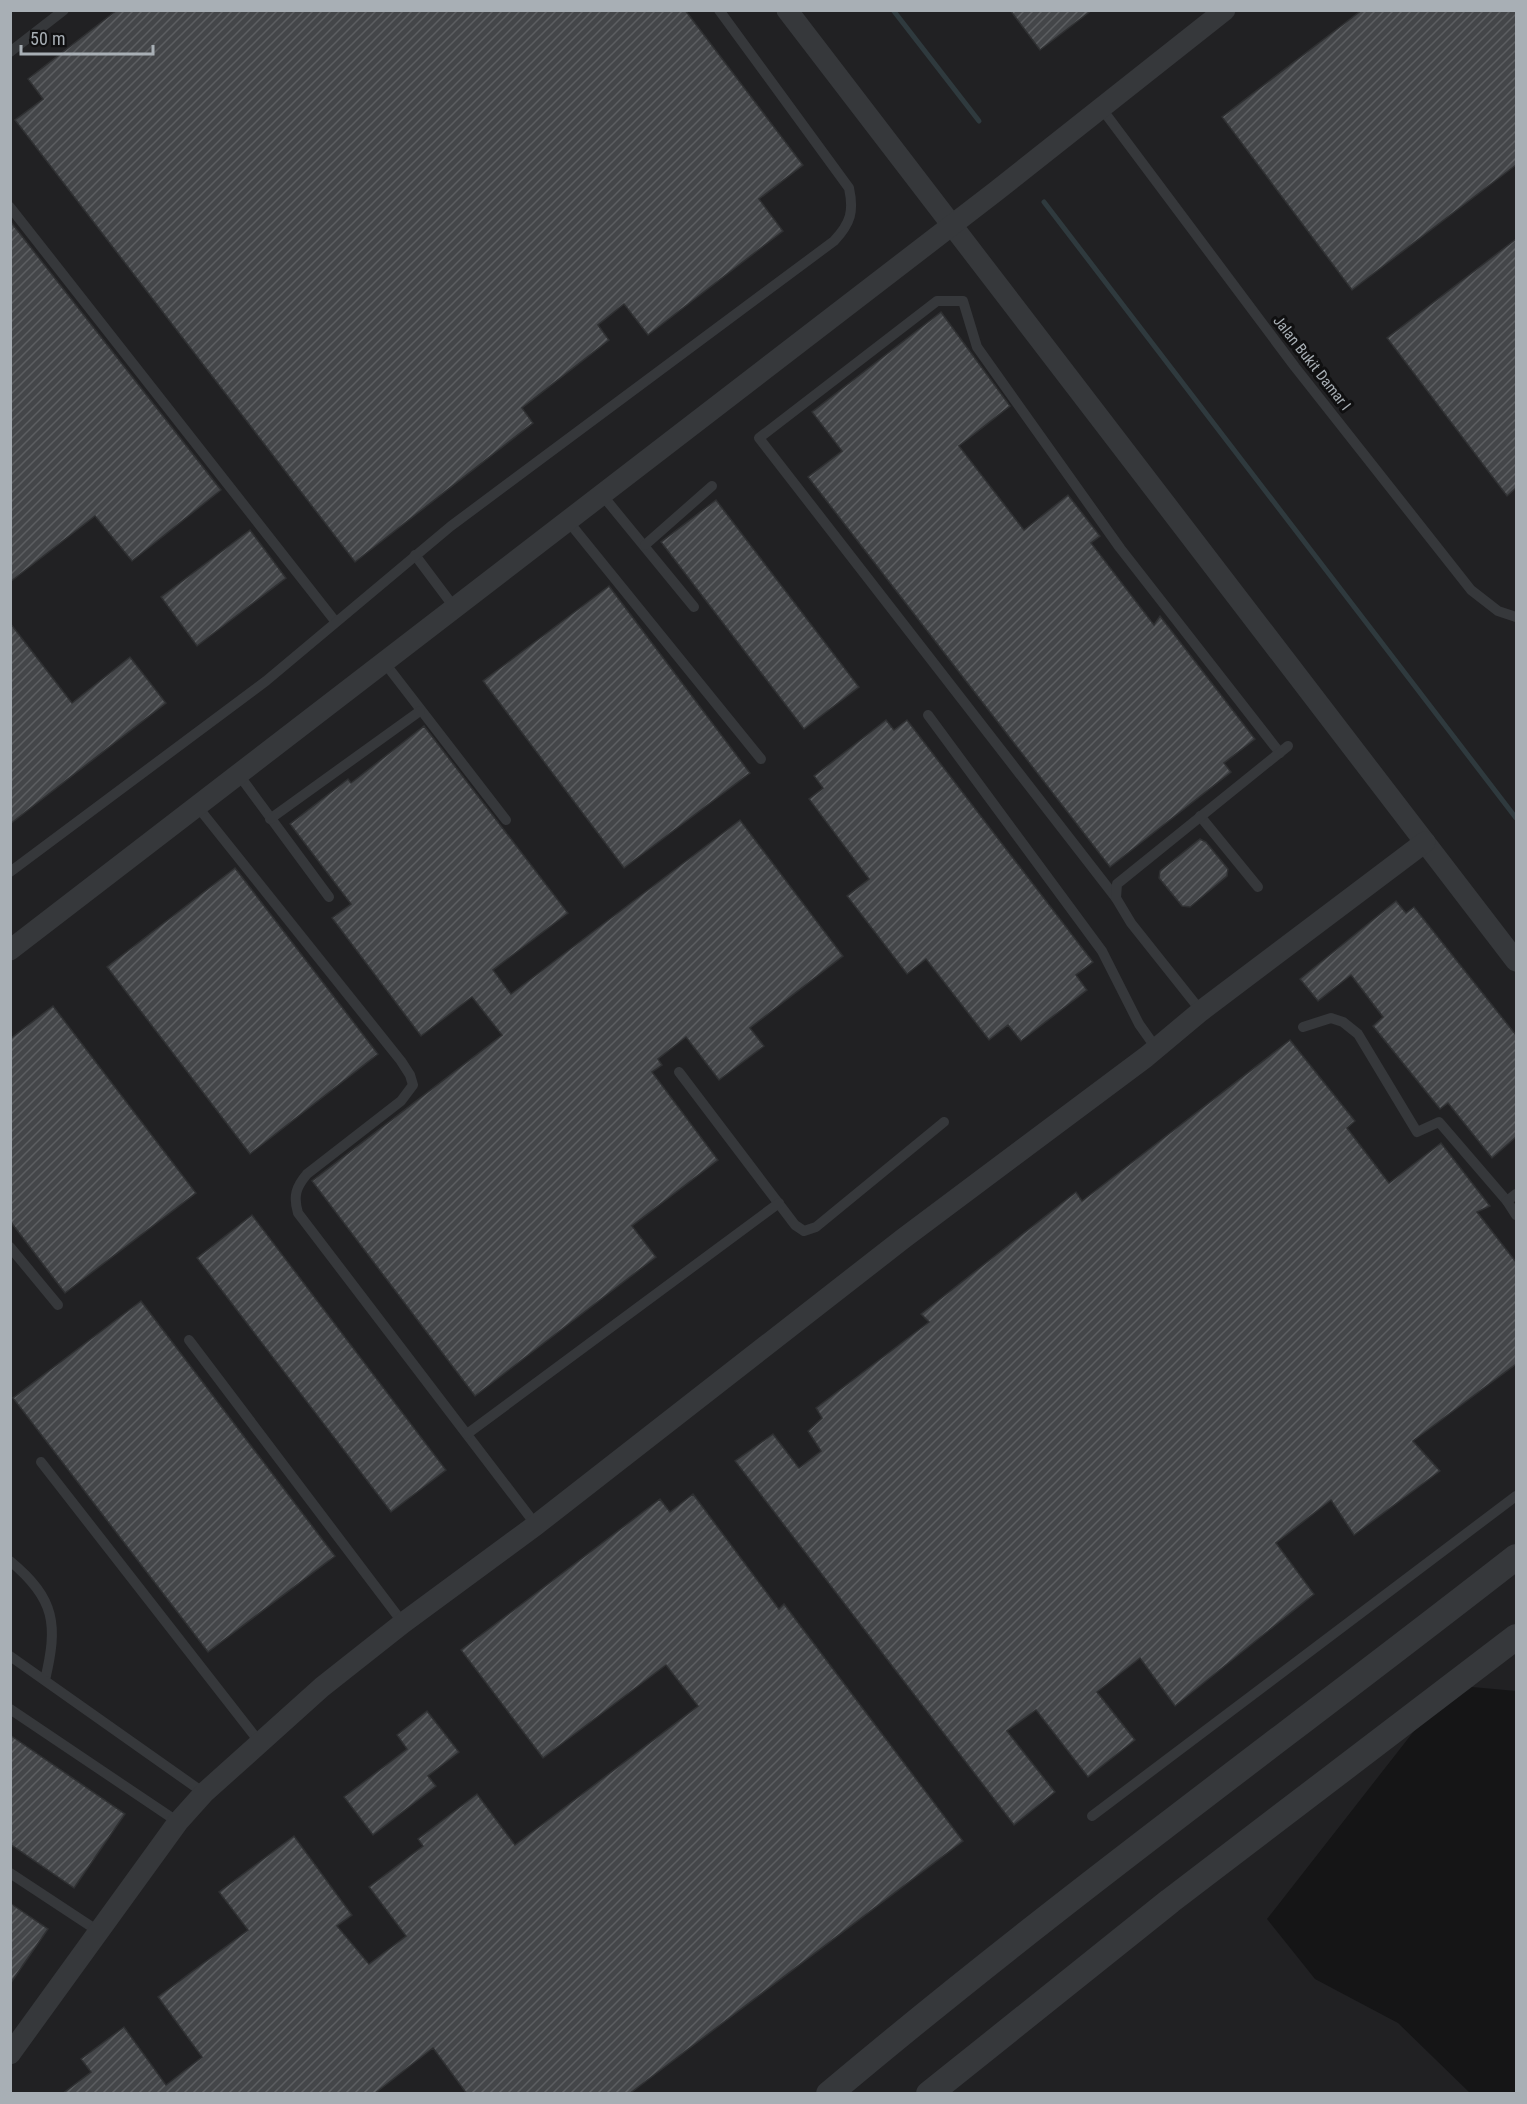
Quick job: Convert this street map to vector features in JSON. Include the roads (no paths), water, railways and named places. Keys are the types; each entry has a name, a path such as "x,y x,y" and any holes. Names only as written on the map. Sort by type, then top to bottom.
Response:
{"street":[{"path":"787,10 1516,961"},
{"path":"10,950 454,607 603,496 1102,109 1225,10"},
{"path":"14,2044 178,1822 204,1793 322,1688 403,1623 536,1526 904,1238 1425,842"},
{"path":"829,2094 946,1995 1129,1852 1347,1689 1516,1557"},
{"path":"929,2094 1170,1901 1516,1637"}],"lane":[{"path":"10,52 64,10"},
{"path":"10,872 266,681 415,555 834,241 851,218 853,206 849,188 719,10"},
{"name":"Jalan Bukit Damar I","path":"1102,109 1295,367 1471,590 1498,611 1516,617"},
{"path":"10,207 335,621"},
{"path":"1116,898 1117,884 1284,750 1120,548 977,347 963,301 937,301 759,438 1201,1011"},
{"path":"645,545 712,486"},
{"path":"603,496 694,607"},
{"path":"568,521 761,759"},
{"path":"415,555 454,607"},
{"path":"384,662 506,820"},
{"path":"270,819 420,711"},
{"path":"928,715 1102,951 1139,1024 1156,1048"},
{"path":"239,775 329,897"},
{"path":"197,806 410,1075 412,1085 401,1101 307,1174 298,1184 294,1198 298,1213 536,1526"},
{"path":"1200,816 1258,887"},
{"path":"1303,1027 1331,1018 1343,1022 1358,1034 1417,1132 1439,1122 1507,1201 1516,1215"},
{"path":"679,1072 795,1225 804,1231 816,1227 944,1122"},
{"path":"1507,1201 1516,1194"},
{"path":"467,1434 779,1203"},
{"path":"10,1247 58,1305"},
{"path":"189,1340 403,1623"},
{"path":"41,1462 261,1744"},
{"path":"1092,1816 1516,1496"},
{"path":"10,1561 29,1576 45,1598 52,1627 51,1655 45,1680"},
{"path":"10,1656 204,1793"},
{"path":"10,1709 178,1822"},
{"path":"10,1873 98,1931"}],"waterway":[{"path":"893,10 979,121"},
{"path":"1044,202 1516,818"}]}
